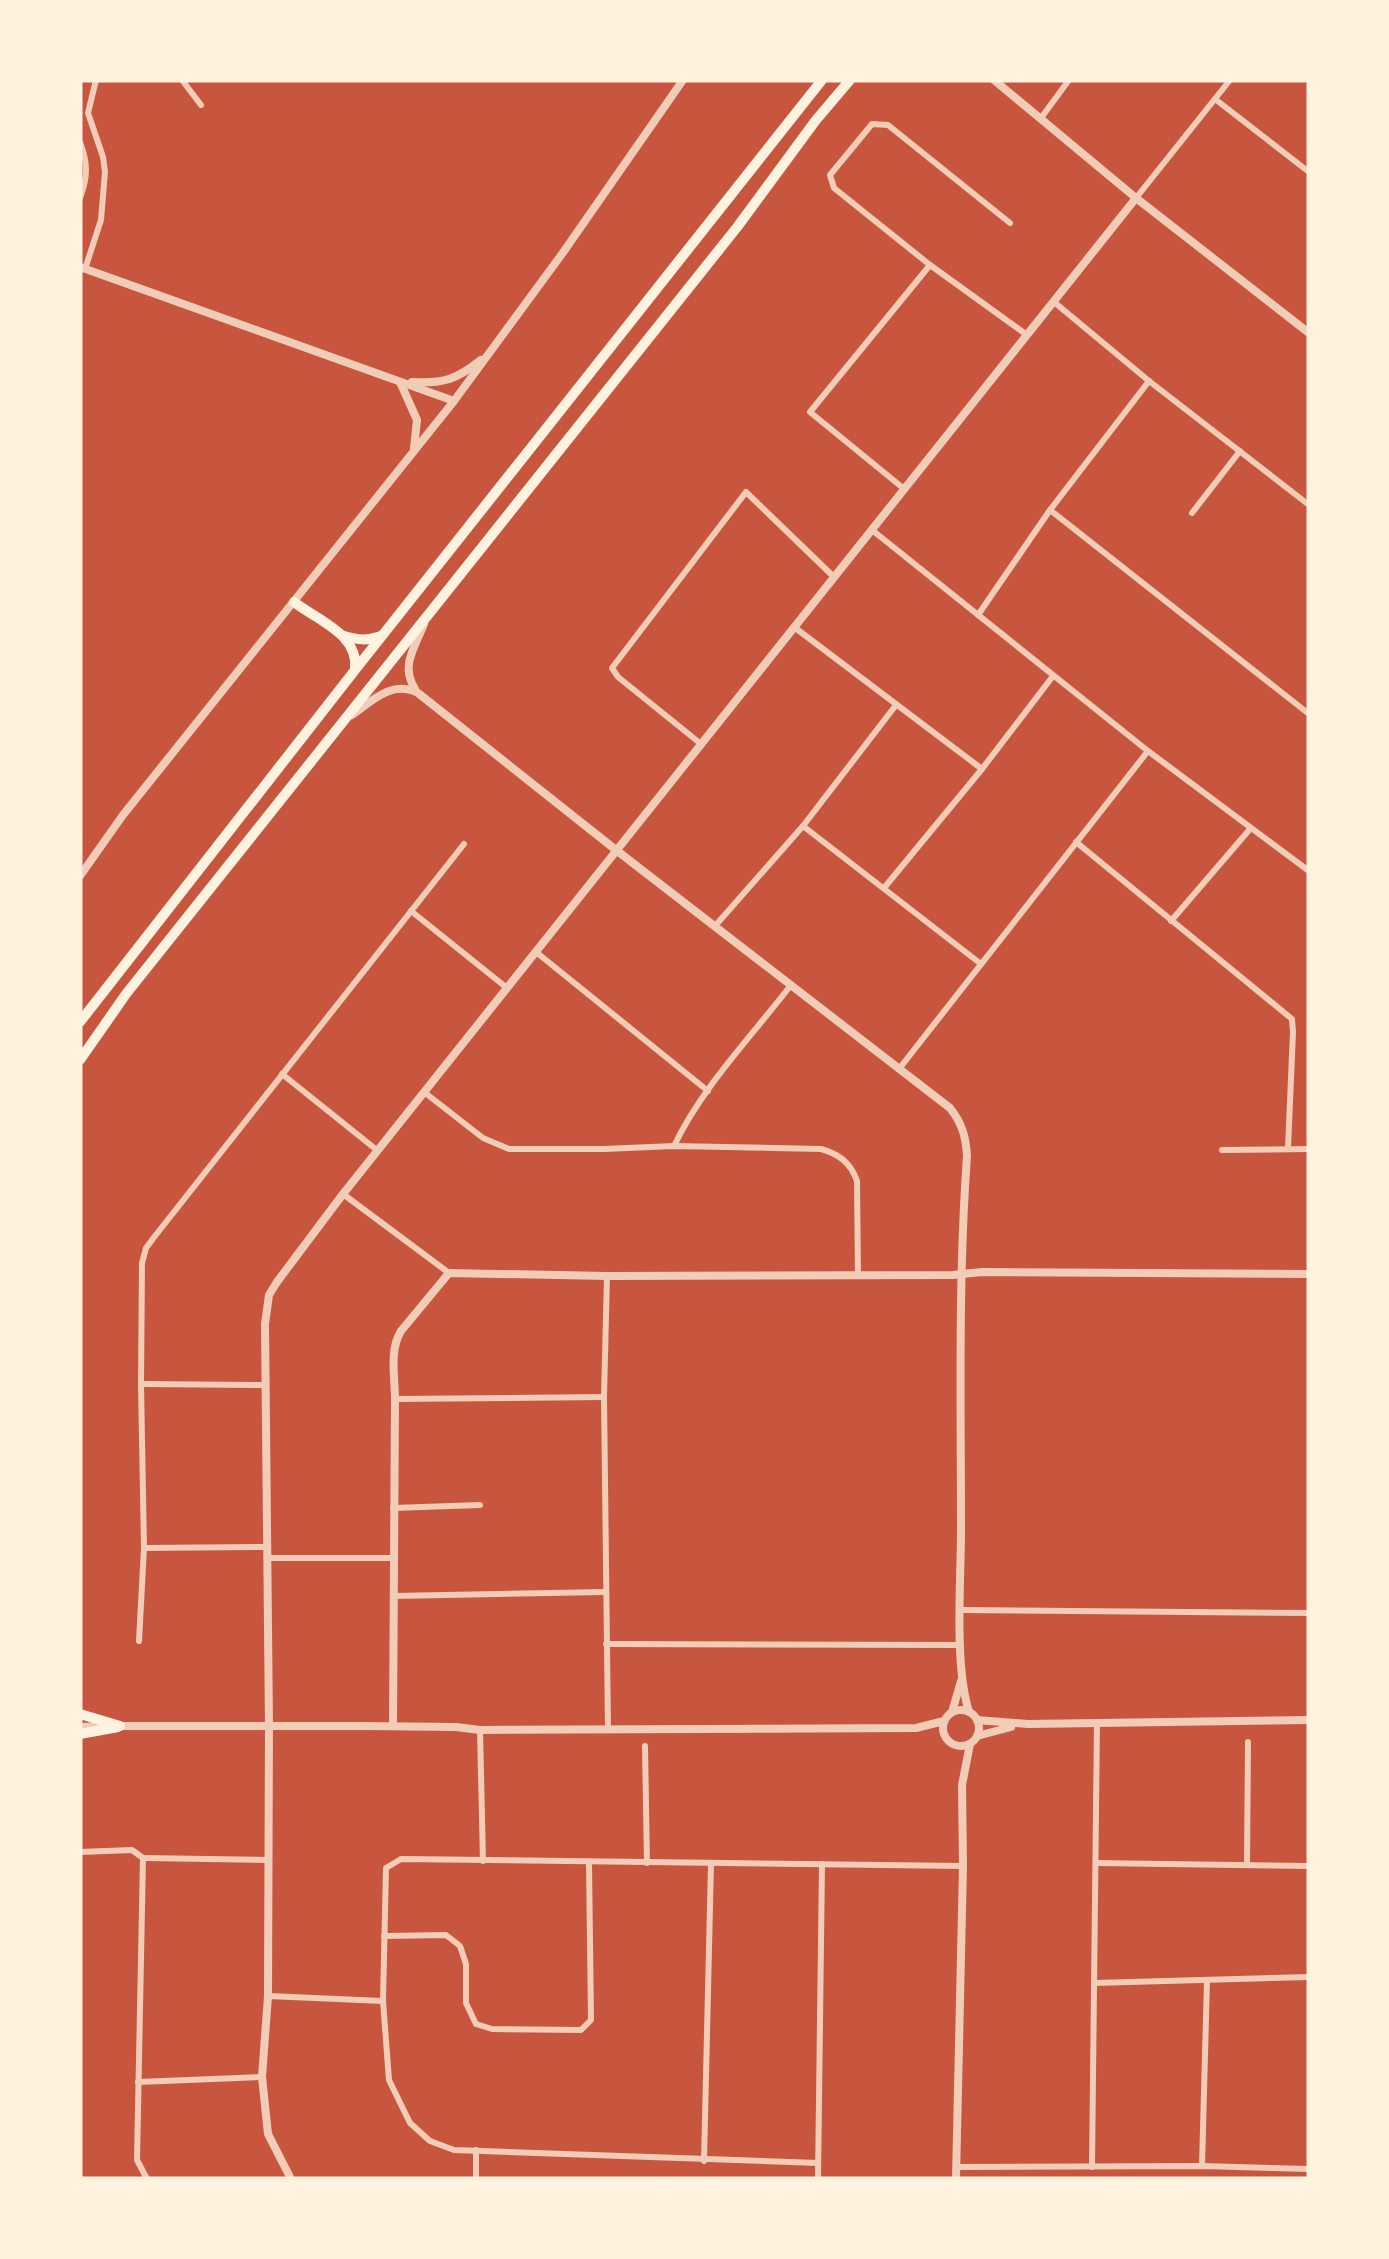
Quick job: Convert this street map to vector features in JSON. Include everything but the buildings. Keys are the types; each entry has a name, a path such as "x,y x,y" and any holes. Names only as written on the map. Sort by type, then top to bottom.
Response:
{"main road":[{"path":"80,1022 822,80"},
{"path":"80,1060 126,994 850,80"},
{"path":"294,602 353,647 355,670"},
{"path":"343,636 372,640 383,635"},
{"path":"80,1724 120,1726"},
{"path":"80,1724 120,1726"}],"street":[{"path":"96,80 88,113 105,172 101,220 83,268 454,401"},
{"path":"182,80 201,106"},
{"path":"80,876 123,815 454,401 683,80"},
{"path":"994,80 1136,198 1309,333"},
{"path":"1041,118 1070,80"},
{"path":"291,2179 268,2134 262,2076 268,1996 270,1726 264,1385 269,1296 424,1092 1230,80"},
{"path":"1215,99 1309,172"},
{"path":"1010,223 888,125 872,124 830,175 834,188 930,265 1027,335"},
{"path":"80,142 88,178 80,198"},
{"path":"904,488 810,412 930,265"},
{"path":"1054,302 1309,505"},
{"path":"400,382 451,380 489,354"},
{"path":"978,615 1050,510 1150,380"},
{"path":"400,382 417,420 412,453"},
{"path":"1192,513 1240,451"},
{"path":"701,744 612,668 746,492 834,577"},
{"path":"1050,510 1309,714"},
{"path":"872,530 1148,752 1309,871"},
{"path":"418,693 407,668 427,616"},
{"path":"794,627 982,769"},
{"path":"884,888 1053,676"},
{"path":"344,720 390,689 418,693 958,1118 967,1156 961,1274 961,1645 969,1712"},
{"path":"715,926 803,826 896,705"},
{"path":"899,1069 1148,752"},
{"path":"803,826 981,964"},
{"path":"1171,921 1250,829"},
{"path":"1076,842 1292,1020 1288,1148"},
{"path":"140,1640 144,1548 142,1263 146,1248 464,844"},
{"path":"411,911 507,988"},
{"path":"536,952 708,1091"},
{"path":"674,1146 708,1091 791,986"},
{"path":"282,1074 378,1151"},
{"path":"424,1092 483,1138 509,1149 674,1146 833,1152 853,1169 857,1180 858,1276"},
{"path":"1222,1150 1309,1148"},
{"path":"344,1194 449,1274 1309,1274"},
{"path":"393,1726 395,1340 449,1274"},
{"path":"607,1276 604,1397 608,1729"},
{"path":"141,1384 264,1385"},
{"path":"396,1399 604,1397"},
{"path":"393,1508 480,1505"},
{"path":"144,1548 268,1546"},
{"path":"268,1558 393,1558"},
{"path":"393,1596 605,1592"},
{"path":"961,1610 1309,1613"},
{"path":"606,1644 961,1645"},
{"path":"945,1737 942,1726 952,1712 962,1671"},
{"path":"952,1712 969,1712 977,1720 1028,1724 1309,1720"},
{"path":"977,1720 977,1736"},
{"path":"120,1726 393,1726 480,1730 916,1728 944,1721"},
{"path":"1092,2167 1097,1722"},
{"path":"956,2179 962,1785 970,1744 977,1736 1028,1724"},
{"path":"916,1728 954,1744 970,1744"},
{"path":"480,1730 483,1861"},
{"path":"1247,1865 1248,1742"},
{"path":"954,1744 962,1785"},
{"path":"646,1746 647,1863"},
{"path":"80,1852 132,1850 143,1858 268,1860"},
{"path":"143,1858 136,2160 148,2179"},
{"path":"818,2164 454,2150 430,2141 410,2123 389,2080 383,2001 386,1868 401,1860 962,1866"},
{"path":"384,1936 446,1935 460,1946 466,1964 466,2002 476,2024 492,2029 582,2030 591,2020 589,1862"},
{"path":"1096,1863 1309,1866"},
{"path":"704,2161 712,1864"},
{"path":"818,2179 822,1864"},
{"path":"1094,1983 1309,1977"},
{"path":"1202,2166 1207,1981"},
{"path":"268,1996 383,2001"},
{"path":"138,2082 262,2076"},
{"path":"476,2150 476,2179"},
{"path":"956,2167 1309,2168"}]}
